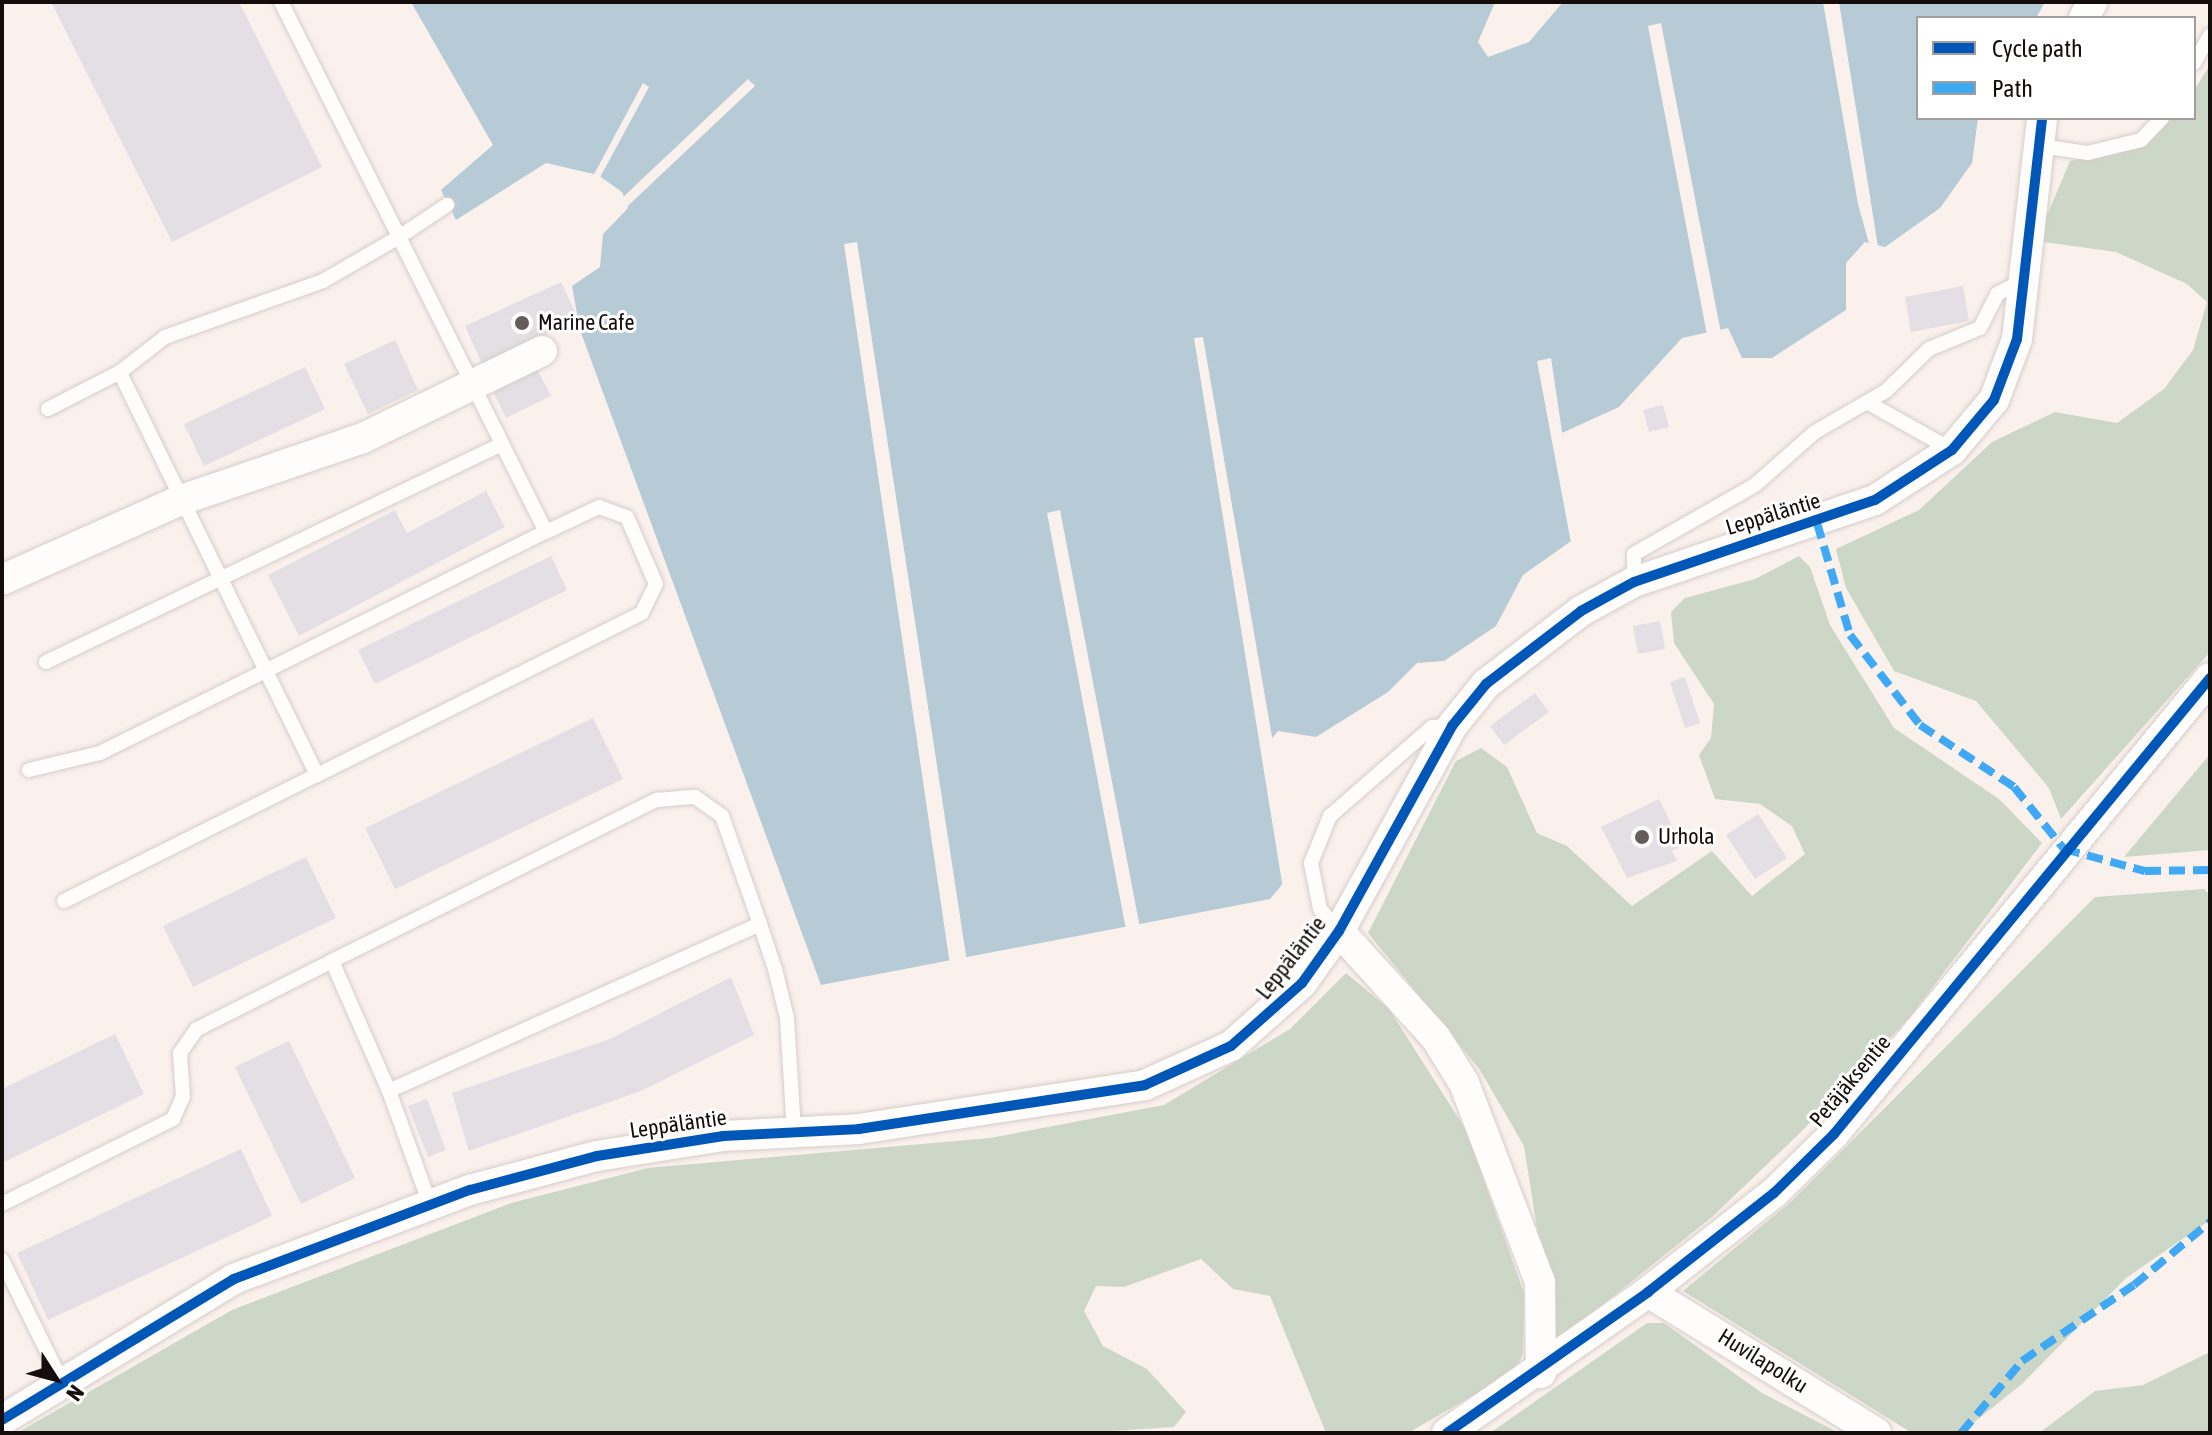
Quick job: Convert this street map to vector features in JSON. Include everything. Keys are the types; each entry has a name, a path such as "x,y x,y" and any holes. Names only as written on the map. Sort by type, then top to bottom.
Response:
{"street":[{"name":"Leppäläntie","path":"2,1420 234,1279 430,1204 597,1156 1040,1104 1188,1070 1264,1023 1339,931 1452,726 1525,652 1634,582 1875,500 1952,450 1994,400 2028,277 2038,132"},
{"path":"2,580 181,500 363,438 470,383 542,351"},
{"name":"Petäjäksentie","path":"1447,1433 1541,1373 1648,1292 1774,1193 1834,1134 2210,678"},
{"path":"1339,931 1436,1038 1464,1083 1540,1282 1541,1373"},
{"name":"Huvilapolku","path":"1648,1292 1876,1433"}],"lane":[{"path":"281,2 546,532"},
{"path":"2196,60 2210,35"},
{"path":"2038,132 2088,153 2141,140 2160,120"},
{"path":"48,409 120,372 165,337 323,281 447,205"},
{"path":"1634,582 1634,554 1755,485 1815,432 1867,402 1929,349 1980,328 1997,294 2028,277"},
{"path":"120,372 317,775"},
{"path":"1867,402 1952,450"},
{"path":"46,662 502,444"},
{"path":"29,770 100,753 599,507 627,517 656,584 652,604 64,901"},
{"path":"1339,931 1320,909 1311,863 1330,816 1432,727 1452,726"},
{"path":"2,1204 173,1119 183,1097 180,1053 197,1029 677,796 695,797 722,816 760,924 787,1018 794,1132"},
{"path":"389,1091 760,924"},
{"path":"332,961 389,1091 430,1204"},
{"path":"2,1260 62,1382"}],"green space":[{"path":"2210,65 2210,652 2061,819 2049,788 1976,701 1894,671 1846,588 1836,549 1919,510 1992,442 2055,412 2117,423 2164,389 2193,350 2207,302 2187,284 2116,252 2044,242 2045,220 2070,161 2131,149 2152,140 2169,120 2196,120 2196,87"},
{"path":"1799,556 1810,567 1830,625 1894,728 1999,799 2042,843 1910,1017 1801,1132 1712,1217 1555,1343 1524,1146 1480,1070 1368,933 1456,761 1481,748 1507,767 1537,833 1567,846 1632,906 1712,851 1752,896 1805,854 1792,826 1760,804 1715,799 1699,755 1711,738 1714,704 1674,643 1671,612 1685,598 1755,579"},
{"path":"2210,754 2210,850 2124,857"},
{"path":"2204,889 2210,895 2210,1220 2126,1278 2022,1384 1962,1432 1912,1433 1683,1291 1793,1200 2095,897"},
{"path":"1346,973 1389,1009 1466,1130 1524,1293 1523,1354 1514,1372 1408,1433 1326,1433 1270,1296 1233,1289 1201,1259 1124,1287 1096,1286 1084,1311 1103,1346 1147,1369 1186,1412 1174,1427 1083,1433 17,1433 232,1310 511,1203 648,1168 990,1138 1164,1105 1290,1029"},
{"path":"1647,1323 1664,1323 1762,1393 1839,1433 1490,1433"},
{"path":"2210,1352 2210,1433 2039,1433 2095,1391 2143,1385"}],"water":[{"path":"411,2 1495,2 1478,42 1488,57 1529,42 1563,2 2045,2 2037,16 1916,16 1916,120 1978,120 1972,163 1940,208 1885,247 1865,242 1846,263 1846,310 1772,358 1742,358 1728,328 1682,338 1619,407 1562,433 1574,539 1523,575 1496,626 1444,661 1417,663 1388,692 1316,737 1278,731 1263,749 1286,880 1270,899 821,985 580,330 572,286 600,267 603,234 628,208 622,192 598,175 546,163 456,220 441,190 493,145"}],"pier":[{"path":"1823,2 1839,2 1878,247 1870,247 1858,204"},
{"path":"1661,23 1721,333 1707,335 1648,26"},
{"path":"748,79 755,86 615,218 620,200"},
{"path":"643,83 649,87 598,181 592,178"},
{"path":"857,242 967,962 950,965 844,244"},
{"path":"1203,337 1273,743 1267,750 1290,879 1283,889 1194,338"},
{"path":"1551,358 1578,539 1572,548 1537,361"},
{"path":"1060,510 1141,933 1127,935 1047,513"}],"building":[{"path":"51,2 239,2 322,167 172,242"},
{"name":"Marine Cafe","path":"561,282 579,320 482,364 465,326"},
{"path":"1963,286 1969,321 1911,332 1905,297"},
{"path":"395,340 418,390 368,414 344,364"},
{"path":"305,367 325,409 204,466 184,424"},
{"path":"537,369 551,396 506,418 493,392"},
{"path":"1663,405 1669,427 1649,432 1643,410"},
{"path":"486,491 505,527 299,636 268,575 395,510 407,533"},
{"path":"551,556 567,590 375,684 358,650"},
{"path":"1660,621 1665,649 1638,654 1633,626"},
{"path":"1685,677 1700,723 1685,728 1670,682"},
{"path":"1535,693 1549,712 1504,745 1490,726"},
{"path":"593,718 623,779 395,889 365,828"},
{"name":"Urhola","path":"1659,799 1682,846 1672,851 1677,861 1627,878 1601,827"},
{"path":"1758,814 1787,858 1755,879 1726,835"},
{"path":"306,857 336,918 193,987 163,926"},
{"path":"731,977 754,1035 641,1091 469,1151 452,1093 610,1039"},
{"path":"115,1034 144,1094 2,1163 2,1089"},
{"path":"289,1041 355,1178 301,1204 235,1067"},
{"path":"427,1099 446,1150 428,1157 408,1106"},
{"path":"241,1149 272,1216 48,1320 17,1253"}],"marked path":[{"path":"1817,523 1850,635 1920,725 2014,787 2064,849 2145,871 2210,870"},
{"path":"1961,1433 2022,1361 2134,1285 2210,1222"}],"cycle path":[{"path":"2,1420 234,1279 470,1190 597,1156 723,1136 859,1129 1145,1085 1231,1046 1302,983 1339,931 1452,726 1486,684 1581,611 1634,582 1875,500 1952,450 1994,400 2017,339 2042,120"},
{"path":"1447,1433 1648,1292 1774,1193 1834,1134 2210,678"}],"place":[{"name":"Marine Cafe","path":"522,323"},
{"name":"Urhola","path":"1642,837"}]}
